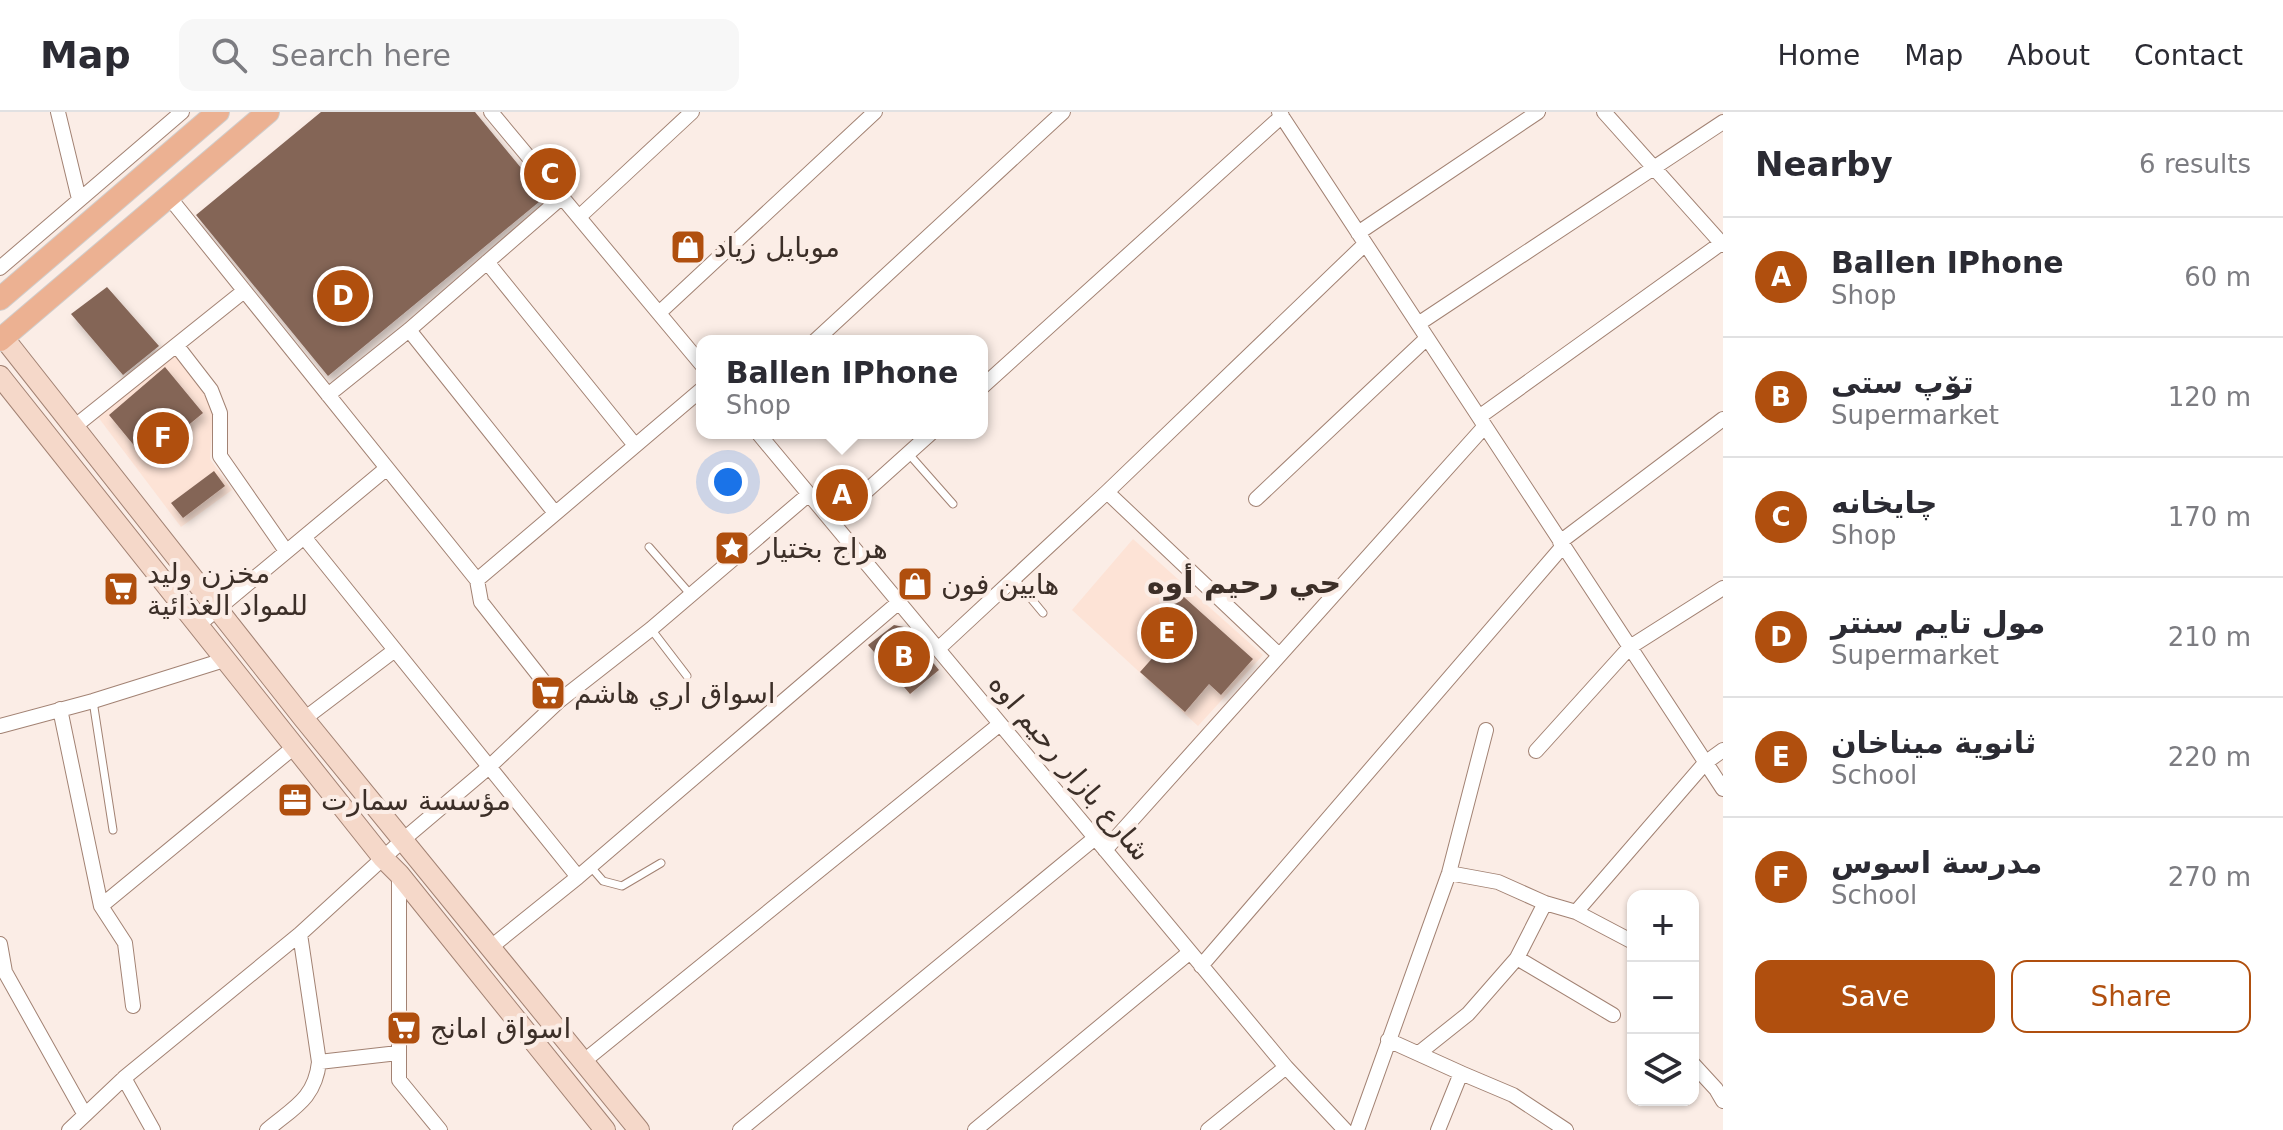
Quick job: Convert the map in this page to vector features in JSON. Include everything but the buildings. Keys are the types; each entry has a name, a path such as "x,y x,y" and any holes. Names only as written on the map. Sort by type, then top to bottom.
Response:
{"main road":[{"path":"0,299 218,112"},
{"path":"2,339 268,112"}],"street":[{"path":"58,112 79,199"},
{"path":"0,268 182,112"},
{"path":"579,217 692,112"},
{"path":"659,313 875,112"},
{"path":"821,335 1063,112"},
{"path":"938,649 1107,492 1361,239 1538,112"},
{"path":"740,1130 1100,844 1279,655 1482,422 1723,244 1604,112"},
{"path":"988,382 1281,114 1723,789"},
{"path":"498,115 696,358"},
{"path":"1418,324 1723,122"},
{"path":"169,197 477,580 481,602 559,701"},
{"path":"328,395 409,330 562,197"},
{"path":"487,262 634,444"},
{"path":"74,427 244,291"},
{"path":"409,330 555,513"},
{"path":"1256,499 1427,338"},
{"path":"2,339 304,719 639,1130"},
{"path":"177,346 211,390 220,413 220,456 286,551"},
{"path":"19,357 8,364 0,376 293,748 605,1130"},
{"path":"477,580 696,394"},
{"path":"1201,966 1561,544 1723,419"},
{"name":"شارع بازار رحيم اوه","path":"763,439 1286,1067 1345,1130"},
{"path":"832,522 924,439"},
{"path":"197,626 387,468"},
{"path":"1107,492 1279,655"},
{"path":"69,1130 124,1078 300,934 559,701 651,629 809,494"},
{"path":"304,537 578,877"},
{"path":"1536,751 1630,647 1723,588"},
{"path":"491,947 578,877 899,602"},
{"path":"304,719 395,650"},
{"path":"0,726 224,660"},
{"path":"60,709 101,906 125,943 133,1006"},
{"path":"584,1061 1000,724"},
{"path":"1357,1130 1449,873 1486,730"},
{"path":"101,906 293,748"},
{"path":"1576,912 1705,763 1723,750"},
{"path":"1449,873 1498,882 1545,903 1576,912 1627,939"},
{"path":"399,874 399,1080 440,1130"},
{"path":"1419,1053 1468,1014 1517,958 1545,903"},
{"path":"267,1130 308,1096 317,1081 319,1062 300,934"},
{"path":"0,944 5,972 85,1115"},
{"path":"975,1130 1190,952"},
{"path":"1517,958 1613,1015"},
{"path":"1388,1040 1513,1095 1566,1130"},
{"path":"319,1062 398,1053"},
{"path":"1208,1130 1286,1067"},
{"path":"1699,1071 1723,1101"},
{"path":"1438,1130 1461,1073"},
{"path":"124,1078 153,1130"}],"lane":[{"path":"908,453 953,504"},
{"path":"649,547 691,595"},
{"path":"1014,578 1043,613"},
{"path":"651,629 687,676"},
{"path":"93,701 113,830"},
{"path":"590,866 603,881 622,886 661,863"}],"shaded area":[{"path":"177,353 208,393 213,412 210,459 232,490 181,527 98,417"},
{"path":"1133,539 1263,655 1198,726 1072,610"}],"place":[{"name":"چایخانە","path":"550,174"},
{"name":"موبايل زياد","path":"688,247"},
{"name":"مول تايم سنتر","path":"343,296"},
{"name":"مدرسة اسوس","path":"163,438"},
{"name":"Ballen IPhone","path":"842,495"},
{"name":"هراج بختيار","path":"732,548"},
{"name":"هايين فون","path":"915,584"},
{"name":"مخزن وليد للمواد الغذائية","path":"121,589"},
{"name":"ثانوية ميناخان","path":"1167,633"},
{"name":"تۆپ ستی","path":"904,657"},
{"name":"اسواق اري هاشم","path":"548,693"},
{"name":"مؤسسة سمارت","path":"295,800"},
{"name":"اسواق امانج","path":"404,1028"}],"district":[{"name":"حي رحيم أوه","path":"1244,583"}]}
